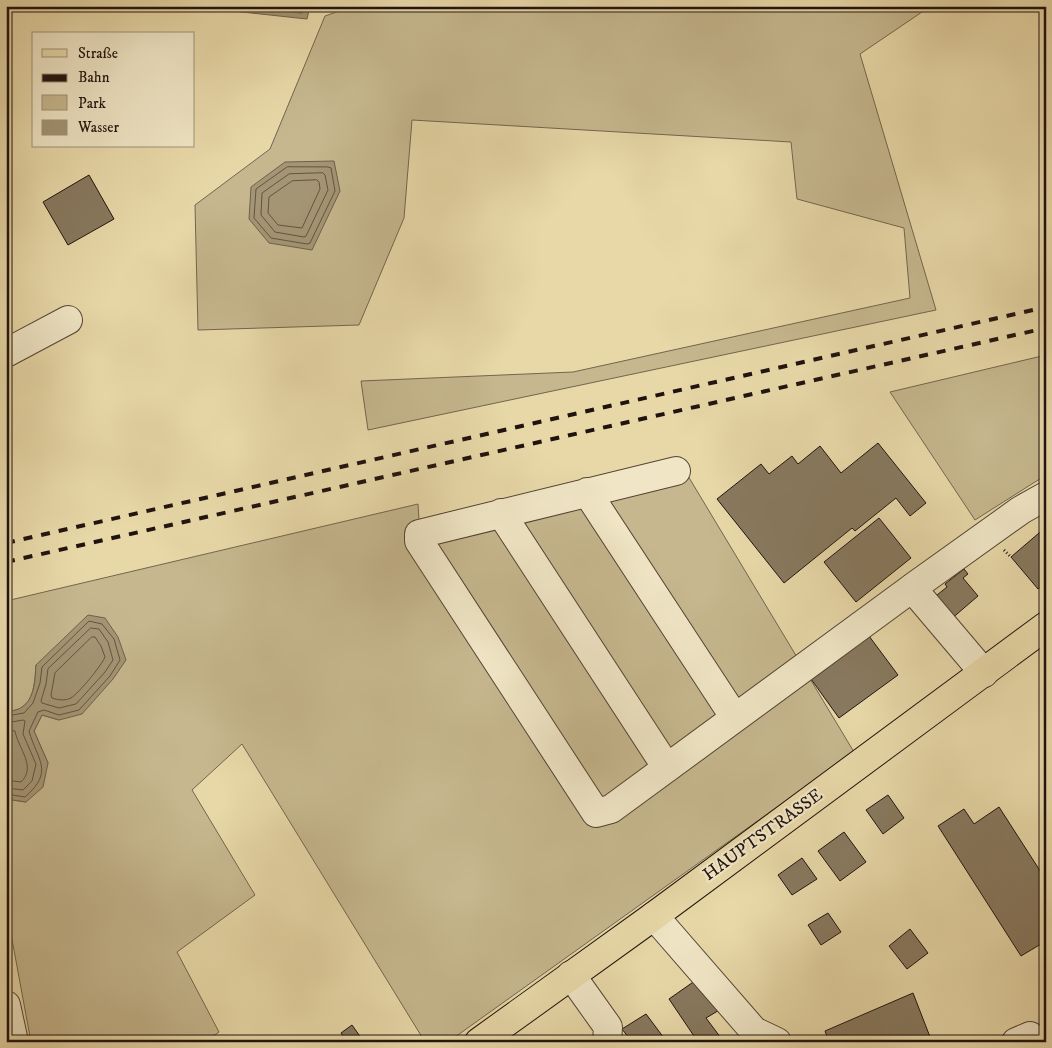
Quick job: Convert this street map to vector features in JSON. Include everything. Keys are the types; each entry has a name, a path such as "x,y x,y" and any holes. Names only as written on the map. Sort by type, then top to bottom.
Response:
{"main road":[{"name":"HAUPTSTRASSE","path":"479,1042 654,916 1046,626"}],"street":[{"path":"6,353 68,320"},
{"path":"676,472 419,534 419,540 596,813 611,809 912,588 1021,510 1046,496"},
{"path":"587,492 735,718"},
{"path":"501,513 667,768"},
{"path":"912,588 984,673"},
{"path":"654,916 754,1031 777,1042"},
{"path":"571,975 611,1037"},
{"path":"6,1005 14,1042"}],"green space":[{"path":"354,6 935,6 922,12 860,54 936,310 368,430 361,381 573,372 910,298 904,228 797,199 791,142 412,120 404,218 359,325 198,330 195,205 270,149 325,16"},
{"path":"1046,355 1046,475 975,520 890,392"},
{"path":"679,461 854,752 448,1042 425,1042 242,744 192,790 255,895 177,952 219,1032 205,1042 166,1042 163,1038 157,1042 31,1042 6,907 6,799 26,802 48,763 34,731 42,715 59,720 36,665 34,688 30,699 21,708 6,712 6,601 418,504 419,520"}],"water":[{"path":"223,6 310,6 307,19 223,10"},
{"path":"334,161 340,191 312,250 269,243 249,219 251,187 285,162"},
{"path":"88,615 105,618 118,637 126,660 113,679 82,714 59,720 42,715 34,731 48,763 43,787 26,802 6,799 6,712 19,709 30,699 34,688 36,665"}],"building":[{"path":"89,175 114,219 68,245 43,202"},
{"path":"878,443 926,503 910,516 896,498 855,531 852,528 784,583 717,499 761,464 769,474 792,456 798,464 820,446 841,473"},
{"path":"879,518 911,558 856,602 824,562"},
{"path":"1046,527 1046,583 1038,589 1011,557"},
{"path":"964,569 968,574 963,578 978,596 950,620 932,599 947,587 945,584"},
{"path":"869,636 898,675 839,718 811,679"},
{"path":"888,795 904,818 883,834 866,810"},
{"path":"999,807 1046,880 1046,941 1021,956 938,826 964,809 974,824"},
{"path":"844,832 866,862 840,881 818,851"},
{"path":"802,858 817,879 792,895 778,875"},
{"path":"828,913 841,932 821,945 808,925"},
{"path":"910,929 928,953 907,969 889,946"},
{"path":"699,978 721,1009 706,1018 724,1042 698,1042 669,999"},
{"path":"913,993 932,1042 829,1042 825,1031"},
{"path":"646,1014 664,1038 663,1042 632,1042 622,1029"},
{"path":"352,1025 364,1042 347,1042 341,1033"}],"railway":[{"path":"6,543 1046,307"},
{"path":"6,562 1046,328"}]}
